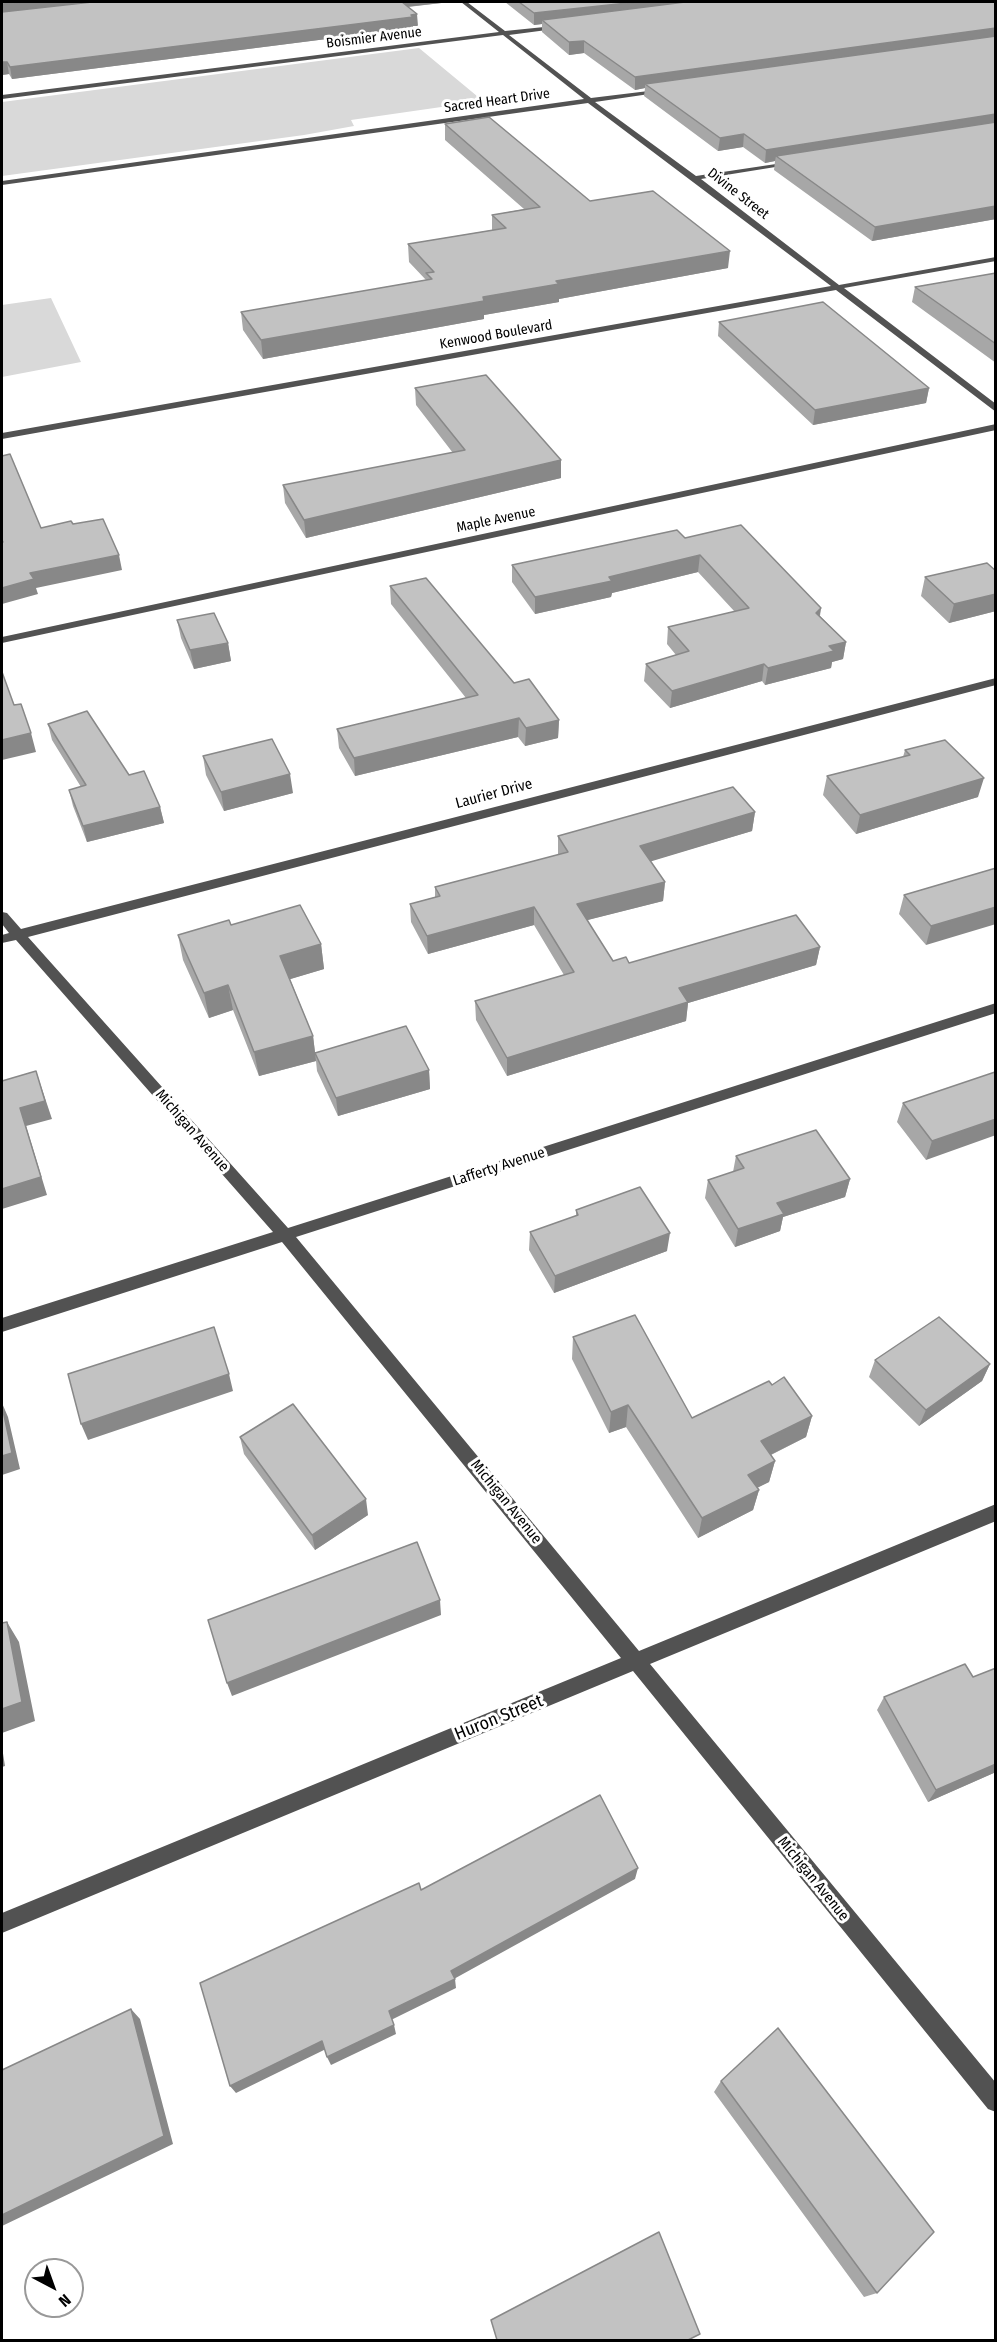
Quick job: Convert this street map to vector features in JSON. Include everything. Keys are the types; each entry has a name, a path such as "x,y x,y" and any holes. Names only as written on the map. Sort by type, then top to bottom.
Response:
{"street":[{"name":"Divine Street","path":"464,2 589,100 695,178 996,409"},
{"name":"Boismier Avenue","path":"2,97 566,25"},
{"name":"Sacred Heart Drive","path":"2,183 670,89"},
{"path":"695,178 807,160"},
{"name":"Kenwood Boulevard","path":"2,436 996,259"},
{"name":"Maple Avenue","path":"2,640 996,427"},
{"name":"Laurier Drive","path":"10,937 996,681"},
{"name":"Michigan Avenue","path":"2,916 10,937 314,1268 996,2101"},
{"name":"Lafferty Avenue","path":"2,1324 996,1008"},
{"name":"Huron Street","path":"2,1923 996,1512"}],"shaded area":[{"path":"419,48 483,101 351,120 354,126 304,135 2,176 2,102"},
{"path":"51,298 81,362 2,377 2,305"}],"building":[{"path":"2,2 27,2 2,4"},
{"path":"92,2 402,2 417,14 411,15 413,17 10,67 7,62 2,62 2,12"},
{"path":"519,2 637,2 534,13"},
{"path":"685,2 996,2 996,28 635,77 584,41 569,42 542,20"},
{"path":"996,36 996,114 766,150 744,134 720,138 645,84"},
{"path":"489,117 590,201 653,191 730,251 556,281 559,284 483,297 484,301 261,340 241,312 432,279 426,273 434,272 408,244 506,228 492,215 540,207 445,124"},
{"path":"996,122 996,206 875,227 776,156"},
{"path":"996,273 996,344 915,287"},
{"path":"823,302 929,388 815,410 719,322"},
{"path":"486,375 561,460 304,520 283,485 465,450 415,388"},
{"path":"10,454 41,528 71,521 73,524 103,519 119,555 30,573 34,579 2,588 2,456"},
{"path":"741,525 821,608 816,613 846,642 829,646 834,651 768,668 764,664 672,691 646,664 689,651 668,627 749,608 700,555 609,577 612,581 535,597 512,565 677,530 685,538"},
{"path":"987,563 996,571 996,594 954,604 925,577"},
{"path":"426,578 514,683 529,679 559,720 526,728 519,718 354,758 337,729 478,695 390,586"},
{"path":"214,613 228,643 190,650 177,620"},
{"path":"2,672 14,705 21,704 31,733 2,740"},
{"path":"87,711 129,775 144,771 160,807 83,826 69,790 86,785 48,724"},
{"path":"272,739 290,774 221,792 203,756"},
{"path":"945,740 984,778 860,815 827,776 910,755 905,750"},
{"path":"733,787 755,812 640,846 665,882 577,904 613,961 626,957 629,963 796,915 820,947 679,988 688,1002 507,1058 475,1001 574,972 534,907 427,936 410,904 440,896 435,887 568,852 558,836"},
{"path":"996,868 996,907 931,926 904,895"},
{"path":"300,905 321,944 280,956 313,1036 254,1052 228,985 204,993 178,935 229,920 231,925"},
{"path":"406,1026 429,1070 336,1098 315,1053"},
{"path":"36,1071 45,1101 20,1108 41,1177 2,1189 2,1081"},
{"path":"995,1072 996,1119 932,1141 903,1103"},
{"path":"816,1130 850,1179 777,1203 784,1214 738,1229 708,1180 744,1168 736,1156"},
{"path":"640,1187 670,1233 555,1276 530,1232 578,1215 576,1210"},
{"path":"635,1315 692,1418 769,1381 772,1385 784,1377 812,1416 761,1441 775,1461 748,1475 759,1490 702,1518 628,1405 611,1412 573,1337"},
{"path":"939,1317 990,1364 926,1410 875,1360"},
{"path":"214,1327 229,1374 81,1424 68,1374"},
{"path":"293,1404 366,1499 312,1535 240,1437"},
{"path":"2,1406 12,1453 2,1456"},
{"path":"417,1542 440,1600 227,1683 208,1620"},
{"path":"7,1622 22,1702 2,1709 2,1623"},
{"path":"965,1664 973,1677 996,1668 996,1764 936,1790 884,1697"},
{"path":"600,1795 638,1868 451,1971 455,1979 389,2011 394,2025 327,2057 322,2041 230,2086 200,1983 419,1883 421,1890"},
{"path":"131,2009 164,2136 2,2215 2,2070"},
{"path":"778,2028 934,2232 877,2293 721,2081"},
{"path":"659,2232 700,2334 688,2340 497,2340 491,2320"}]}
